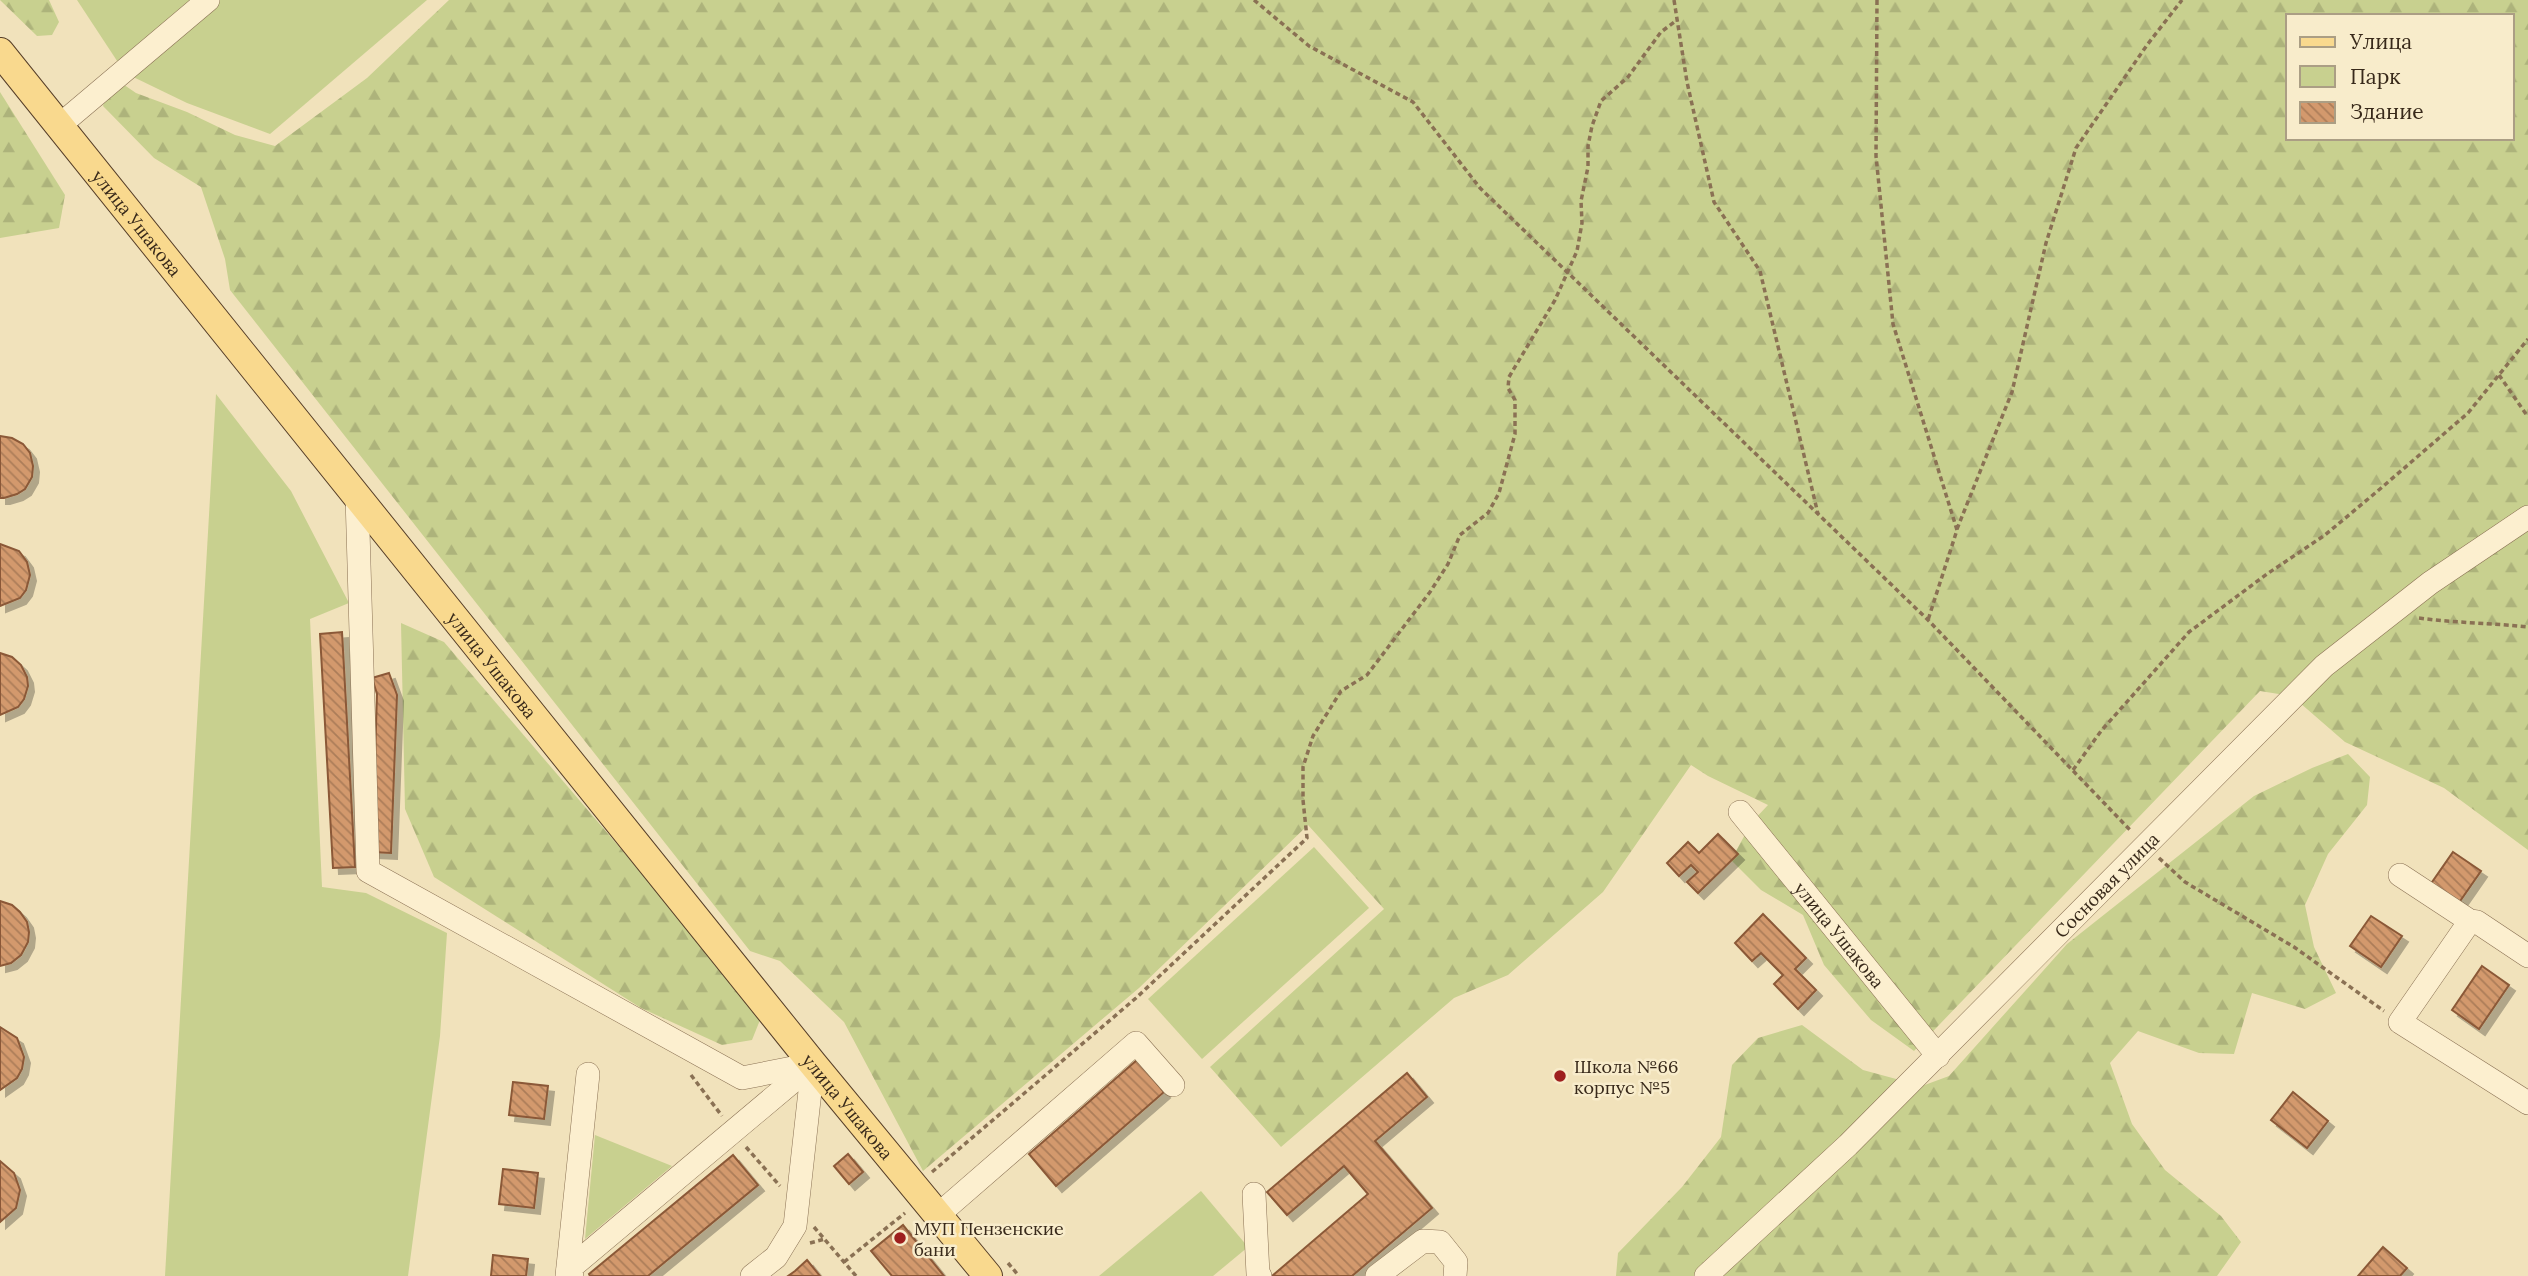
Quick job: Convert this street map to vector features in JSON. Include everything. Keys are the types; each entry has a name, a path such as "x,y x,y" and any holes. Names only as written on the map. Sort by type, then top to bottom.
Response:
{"main road":[{"name":"улица Ушакова","path":"0,52 813,1064 988,1276"}],"street":[{"path":"60,125 208,0"},
{"path":"357,496 368,871 742,1078 813,1064"},
{"name":"Сосновая улица","path":"1706,1276 1848,1145 2324,666 2430,583 2528,517"},
{"name":"улица Ушакова","path":"1740,812 1938,1056"},
{"path":"2400,875 2528,956"},
{"path":"2470,920 2400,1022 2528,1103"},
{"path":"925,1200 1136,1043 1173,1085"},
{"path":"569,1274 813,1064"},
{"path":"751,1276 776,1256 795,1226 813,1064"},
{"path":"569,1274 588,1074"},
{"path":"1254,1194 1260,1276"},
{"path":"1377,1276 1423,1241 1440,1242 1456,1262 1455,1276"}],"path":[{"path":"1255,0 1309,46 1413,102 1480,188 1928,620 2145,846 2185,882 2294,947 2400,1022"},
{"path":"1674,0 1687,82 1714,202 1760,271 1819,516"},
{"path":"1877,0 1877,156 1893,324 1957,530"},
{"path":"1928,620 1957,530 2012,392 2046,243 2076,148 2147,45 2182,0"},
{"path":"845,1262 925,1200 1307,838 1303,767 1313,736 1341,691 1367,675 1430,592 1448,564 1460,535 1488,513 1499,493 1515,434 1515,400 1507,388 1509,377 1555,300 1577,251 1591,126 1601,100 1628,77 1661,32 1677,20"},
{"path":"2073,770 2101,731 2189,632 2334,528 2468,413 2528,339"},
{"path":"2498,375 2528,417"},
{"path":"2390,614 2528,628"},
{"path":"687,1070 733,1132 856,1276"}],"green space":[{"path":"0,0 49,0 59,22 52,35 37,36"},
{"path":"77,0 427,0 270,134 187,103 125,73"},
{"path":"449,0 2528,0 2528,850 2444,788 2345,742 2292,696 2260,691 1914,1051 1871,1020 1824,965 1803,915 1761,890 1731,860 1752,822 1768,805 1691,765 1603,892 1508,975 1454,998 1281,1147 1210,1067 1384,909 1308,825 1139,988 923,1171 844,1022 780,961 750,951 230,290 225,259 201,187 154,158 103,106 111,76 136,93 187,112 235,135 275,146 367,78"},
{"path":"0,92 65,195 59,228 0,238"},
{"path":"216,394 291,491 349,603 310,619 322,887 366,893 447,933 440,1036 408,1276 165,1276"},
{"path":"401,623 444,642 663,898 760,1020 752,1040 722,1045 641,1008 434,877 405,809"},
{"path":"2348,754 2370,777 2367,805 2328,854 2305,905 2314,947 2336,993 2305,1009 2252,993 2234,1054 2199,1053 2138,1031 2110,1063 2132,1124 2165,1170 2221,1216 2241,1242 2217,1276 1616,1276 1618,1253 1682,1187 1721,1137 1732,1065 1758,1038 1802,1025 1863,1070 1922,1086 1949,1076 2067,944 2254,796"},
{"path":"1314,847 1369,908 1202,1059 1148,999"},
{"path":"595,1135 672,1166 585,1239"},
{"path":"1201,1191 1248,1247 1213,1276 1099,1276"}],"building":[{"path":"0,436 23,444 30,453 33,466 32,477 25,489 4,498 0,498"},
{"path":"0,544 19,551 27,562 30,575 26,590 20,598 0,606"},
{"path":"342,632 355,867 333,868 320,634"},
{"path":"0,653 12,657 21,665 28,686 18,707 0,715"},
{"path":"389,673 397,695 391,853 372,852 377,694 372,678"},
{"path":"1718,834 1738,854 1698,893 1687,882 1698,872 1691,865 1679,876 1667,863 1688,842 1699,853"},
{"path":"2453,852 2481,871 2458,904 2430,885"},
{"path":"0,901 12,905 20,912 27,922 29,932 28,942 21,955 11,963 0,966"},
{"path":"1763,914 1806,958 1795,969 1816,990 1798,1009 1774,984 1783,975 1761,953 1752,961 1735,943"},
{"path":"2371,916 2402,936 2381,967 2350,946"},
{"path":"2482,966 2509,985 2479,1029 2452,1010"},
{"path":"0,1027 17,1038 24,1057 17,1078 0,1090"},
{"path":"1137,1060 1164,1092 1056,1186 1029,1154"},
{"path":"1407,1073 1427,1097 1375,1141 1432,1208 1352,1276 1272,1276 1368,1194 1344,1166 1287,1215 1267,1192"},
{"path":"513,1082 548,1086 544,1119 509,1115"},
{"path":"2293,1092 2328,1121 2307,1148 2271,1120"},
{"path":"848,1154 863,1172 849,1184 834,1166"},
{"path":"733,1155 758,1185 648,1276 590,1276 589,1274"},
{"path":"0,1161 14,1173 20,1190 16,1208 0,1222"},
{"path":"503,1169 538,1173 534,1208 499,1204"},
{"name":"МУП Пензенские бани","path":"903,1225 944,1276 892,1276 871,1251"},
{"path":"2383,1247 2407,1268 2400,1276 2358,1276"},
{"path":"493,1255 528,1259 526,1276 491,1276"},
{"path":"807,1260 820,1276 788,1276 795,1271"}],"place":[{"name":"Школа №66 корпус №5","path":"1560,1076"},
{"name":"МУП Пензенские бани","path":"900,1238"}]}
